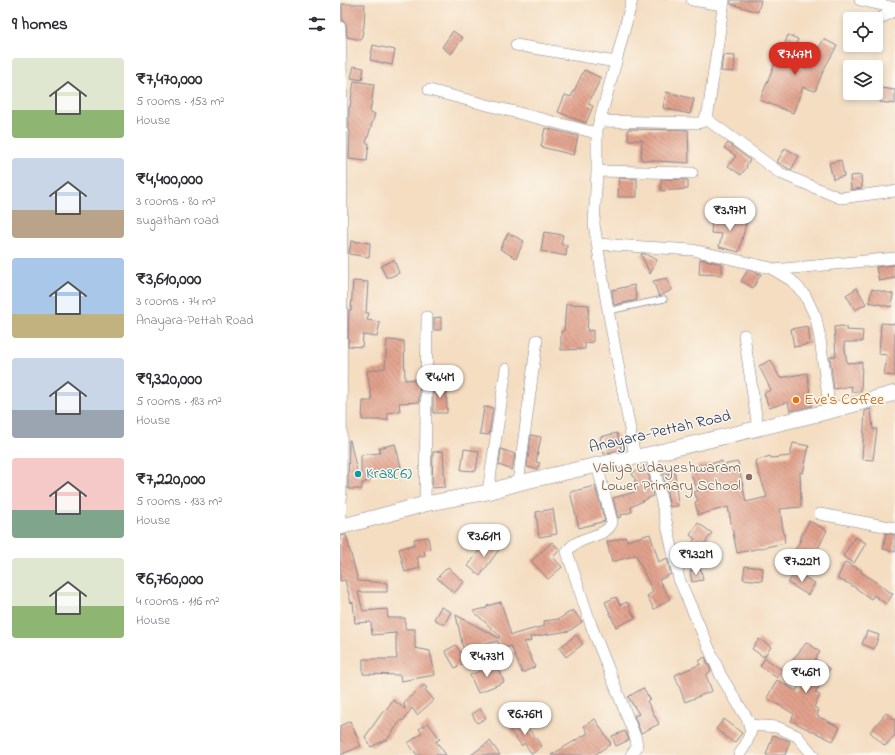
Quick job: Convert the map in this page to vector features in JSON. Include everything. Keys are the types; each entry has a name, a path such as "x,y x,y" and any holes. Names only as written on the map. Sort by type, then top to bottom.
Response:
{"main road":[{"name":"Anayara-Pettah Road","path":"340,527 424,504 488,492 518,483 758,429 895,393"}],"street":[{"path":"632,0 597,128 597,171 594,224 608,311 635,457"},
{"path":"429,90 597,128 702,122 708,112 724,2 692,0"},
{"path":"860,0 895,9"},
{"path":"883,17 895,9"},
{"path":"340,28 342,100 340,527"},
{"path":"516,45 616,62"},
{"path":"705,118 780,173 840,198 895,191"},
{"path":"597,171 692,173"},
{"path":"597,244 693,250 771,268 790,280 805,295 816,318 830,411"},
{"path":"774,270 895,258"},
{"path":"424,504 427,317"},
{"path":"744,334 758,429"},
{"path":"518,483 537,340"},
{"path":"488,492 506,369"},
{"path":"651,454 679,579 721,676 748,720 751,731 746,744 739,755"},
{"path":"597,465 612,522 611,526 576,543 569,548 567,552 591,626 636,739 637,747 631,755"},
{"path":"820,514 895,528"},
{"path":"749,725 777,727 797,736 813,755"}],"lane":[{"path":"608,311 664,298"}],"building":[{"path":"731,0 761,0 758,12 731,4"},
{"path":"342,4 365,4 364,26 361,40 347,37 346,24 342,20"},
{"path":"453,31 463,38 451,54 442,47"},
{"path":"788,35 798,39 790,63 806,69 824,39 837,46 825,67 815,91 803,87 793,113 760,100 777,58 779,59"},
{"path":"373,45 395,50 392,65 370,60"},
{"path":"723,55 735,56 734,72 721,71"},
{"path":"354,66 364,68 362,80 351,78"},
{"path":"584,70 601,78 588,104 593,106 586,123 558,112 565,95 571,97"},
{"path":"354,81 374,84 370,113 375,114 366,143 369,143 367,161 349,159 349,107"},
{"path":"883,88 895,90 895,104 880,102 880,100 883,100"},
{"path":"666,92 694,99 690,114 663,108"},
{"path":"545,128 578,136 574,155 541,147"},
{"path":"628,129 688,130 689,163 641,160 642,140 628,140"},
{"path":"728,143 750,160 741,175 728,166 736,156 724,148"},
{"path":"785,148 799,156 791,170 777,162"},
{"path":"841,160 844,176 833,179 829,163"},
{"path":"861,175 862,188 851,190 850,176"},
{"path":"619,178 637,179 637,197 618,197"},
{"path":"661,179 688,180 688,189 661,191"},
{"path":"735,216 747,219 739,252 719,247 722,234 711,233 712,218 734,219"},
{"path":"544,232 563,235 561,244 567,245 566,256 541,251"},
{"path":"508,233 524,241 516,258 500,249"},
{"path":"351,241 370,243 369,257 349,254"},
{"path":"641,254 645,254 657,260 650,274"},
{"path":"700,259 722,264 722,275 699,274"},
{"path":"394,260 399,273 386,277 381,266"},
{"path":"895,265 895,278 879,281 876,267"},
{"path":"748,270 761,274 753,288 741,281"},
{"path":"667,278 672,290 659,296 653,281"},
{"path":"353,281 368,282 366,313 369,313 367,320 380,322 377,337 363,335 362,347 348,346 349,310 351,310"},
{"path":"634,285 637,300 614,305 612,290"},
{"path":"857,288 866,304 855,310 846,295"},
{"path":"872,289 893,294 891,307 869,302"},
{"path":"566,304 589,305 587,331 593,330 593,342 585,343 585,349 561,350 561,331 564,331"},
{"path":"441,317 441,330 434,330 434,318"},
{"path":"881,323 895,324 895,376 884,375 887,355 879,354"},
{"path":"808,326 810,344 794,347 791,329"},
{"path":"834,327 846,327 846,330 863,331 862,342 844,342 847,363 862,362 861,391 852,392 851,386 834,389 830,357 836,356"},
{"path":"387,340 404,341 405,380 419,379 419,402 399,403 400,411 388,413 388,420 362,420 363,401 372,401 367,371 385,368"},
{"path":"771,360 780,378 807,373 812,406 790,411 788,402 769,408 764,393 771,390 759,366"},
{"path":"433,384 446,384 447,413 433,413"},
{"path":"484,407 493,408 489,435 480,434"},
{"path":"871,409 873,429 877,429 873,460 862,459 865,411"},
{"path":"617,433 621,449 604,454 600,437"},
{"path":"531,435 541,437 536,462 540,463 537,469 527,467"},
{"path":"349,440 358,476 361,476 361,455 380,453 379,448 395,444 401,467 371,474 371,480 362,483 362,489 348,489"},
{"path":"793,443 809,446 803,473 800,472 801,507 780,509 785,543 737,553 728,507 698,515 695,502 698,501 694,492 698,491 689,470 697,466 722,461 722,465 738,462 746,502 767,497 755,461 770,456 771,458 790,456"},
{"path":"464,449 479,451 476,471 461,470"},
{"path":"501,449 515,454 512,470 499,465"},
{"path":"443,451 445,487 432,488 433,452"},
{"path":"647,466 653,496 631,507 632,512 621,515 621,517 618,518 613,498 638,491 634,481 636,481 632,473"},
{"path":"675,473 678,506 670,507 663,474"},
{"path":"595,486 605,521 579,528 570,492"},
{"path":"553,509 557,534 539,537 536,512"},
{"path":"809,521 827,530 818,549 808,564 792,554 801,540 799,541"},
{"path":"698,523 712,533 698,553 689,547 695,539 690,535"},
{"path":"886,533 895,535 895,552 883,549"},
{"path":"650,534 659,562 667,558 671,574 659,580 670,599 654,609 647,596 653,592 636,555 612,562 607,542 626,537 627,541"},
{"path":"346,535 358,581 387,583 387,592 358,592 363,611 387,609 388,618 405,618 405,629 415,629 415,648 430,651 435,675 401,681 400,675 363,674 363,659 397,659 396,633 372,635 371,622 355,623 353,602 351,603 345,580 340,581 340,536"},
{"path":"428,537 430,549 424,550 425,555 417,557 420,568 405,572 399,549 415,544 414,539"},
{"path":"855,537 866,543 854,563 843,556"},
{"path":"489,540 500,548 480,576 468,566 480,549 481,551"},
{"path":"552,542 560,550 553,557 562,567 548,579 531,561"},
{"path":"845,562 862,570 861,572 893,594 886,604 874,595 871,599 850,584 837,579"},
{"path":"745,566 763,568 762,581 743,579"},
{"path":"448,567 464,582 454,593 437,578"},
{"path":"701,569 703,580 692,582 690,571"},
{"path":"795,572 815,583 808,595 788,583"},
{"path":"616,597 620,605 627,602 635,618 616,627 605,602"},
{"path":"501,602 511,635 544,626 544,621 559,619 573,610 582,622 569,631 530,637 531,641 524,642 535,667 522,673 511,646 500,649 498,641 463,648 456,615 499,638 500,636 473,611 487,608 487,606"},
{"path":"441,607 451,612 444,625 434,619"},
{"path":"867,631 879,635 874,649 862,644"},
{"path":"576,635 583,644 566,657 559,648"},
{"path":"759,639 771,647 764,657 752,649"},
{"path":"807,642 820,652 815,659 830,669 815,693 820,695 814,707 819,710 817,716 840,727 833,741 791,721 794,714 767,698 777,680 796,691 806,676 790,663"},
{"path":"456,645 466,662 455,668 445,651"},
{"path":"705,657 711,671 706,675 712,691 685,702 675,675 701,664 699,661"},
{"path":"765,658 782,670 777,678 760,666"},
{"path":"497,664 504,682 478,693 470,675"},
{"path":"424,685 427,688 425,690 434,700 417,715 412,708 403,721 401,720 386,741 385,740 371,747 365,737 384,710 385,711 393,700 405,709 404,702"},
{"path":"643,688 650,699 647,701 659,724 641,733 634,716 639,714 628,697"},
{"path":"480,709 486,718 477,723 472,714"},
{"path":"886,713 895,720 895,735 885,746 870,732"},
{"path":"523,718 529,725 527,727 542,746 532,754 524,743 522,746 509,729"},
{"path":"595,719 611,744 594,755 551,755 588,733 584,726"},
{"path":"724,719 742,733 734,743 716,729"},
{"path":"350,721 361,746 340,755 340,726"},
{"path":"428,723 440,739 436,741 446,755 417,755 408,743 422,733 419,729"},
{"path":"625,731 629,740 616,746 612,736"},
{"path":"773,735 790,741 785,755 766,755"},
{"path":"490,741 500,755 471,755"}],"place":[{"name":"Eve's Coffee","path":"796,400"},
{"name":"Kra8(6)","path":"358,474"},
{"name":"Valiya Udayeshwaram Lower Primary School","path":"749,477"}]}
